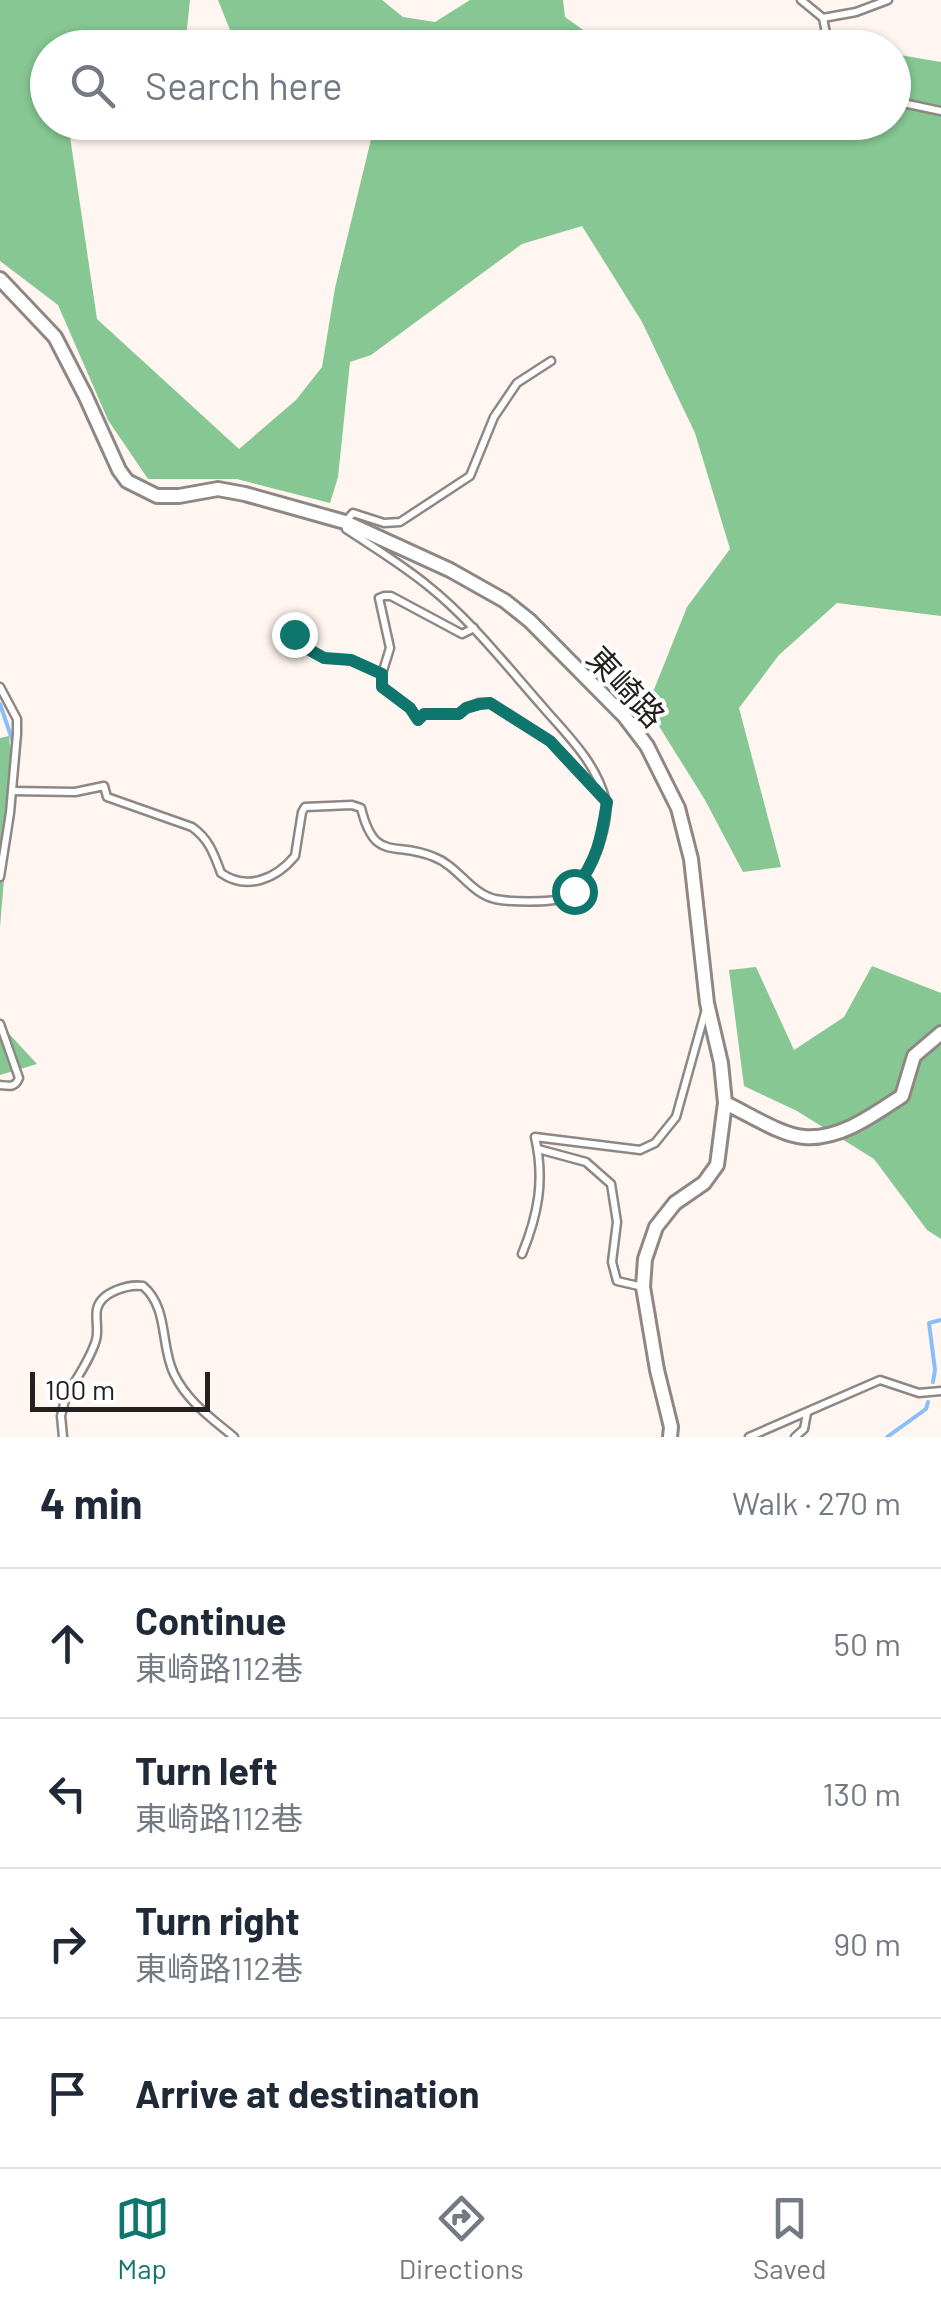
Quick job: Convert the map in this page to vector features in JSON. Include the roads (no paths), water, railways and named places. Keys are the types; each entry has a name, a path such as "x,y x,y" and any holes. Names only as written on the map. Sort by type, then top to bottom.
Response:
{"street":[{"name":"東崎路","path":"0,279 54,336 118,470 127,481 157,496 218,490 245,494 345,522 437,563 505,601 530,621 625,717 656,762 678,808 691,859 708,1003 726,1102 717,1165 704,1183 676,1203 656,1227 645,1258 643,1287 670,1437"},
{"path":"726,1102 801,1137 828,1136 865,1120 902,1096 914,1056 941,1033"}],"lane":[{"path":"801,0 822,18 825,30"},
{"path":"822,18 856,12 888,0"},
{"path":"911,105 941,110"},
{"path":"12,791 75,792 104,786 106,797 192,826 210,844 221,873 242,882 264,880 292,862 305,807 352,805 361,808 369,835 384,848 414,850 437,858 482,894 506,900 562,898 574,891 592,867 604,828 607,802 594,768 474,628 430,587 346,529 345,522 352,514 400,522 470,476 494,416 517,383 551,362"},
{"path":"474,628 462,634 391,596 380,598 390,648 382,687 410,708 418,720 424,714 459,714 466,708 490,703 550,741 607,802"},
{"path":"283,631 294,634 306,648 324,658 351,660 382,674"},
{"path":"0,687 17,718 0,877"},
{"path":"522,1254 539,1200 535,1137 640,1150 655,1143 676,1117 708,1003"},
{"path":"0,1024 19,1078 12,1086 0,1085"},
{"path":"538,1149 586,1162 610,1184 617,1222 612,1262 617,1281 643,1287"},
{"path":"63,1437 63,1406 97,1338 97,1308 123,1286 132,1285 143,1286 158,1304 171,1369 189,1398 234,1437"},
{"path":"748,1437 880,1380 919,1393 941,1391"},
{"path":"796,1437 804,1429 807,1413"}],"waterway":[{"path":"0,704 14,745"},
{"path":"5,824 10,784"},
{"path":"933,1382 929,1323 941,1320"},
{"path":"887,1437 926,1409 928,1402"}]}
